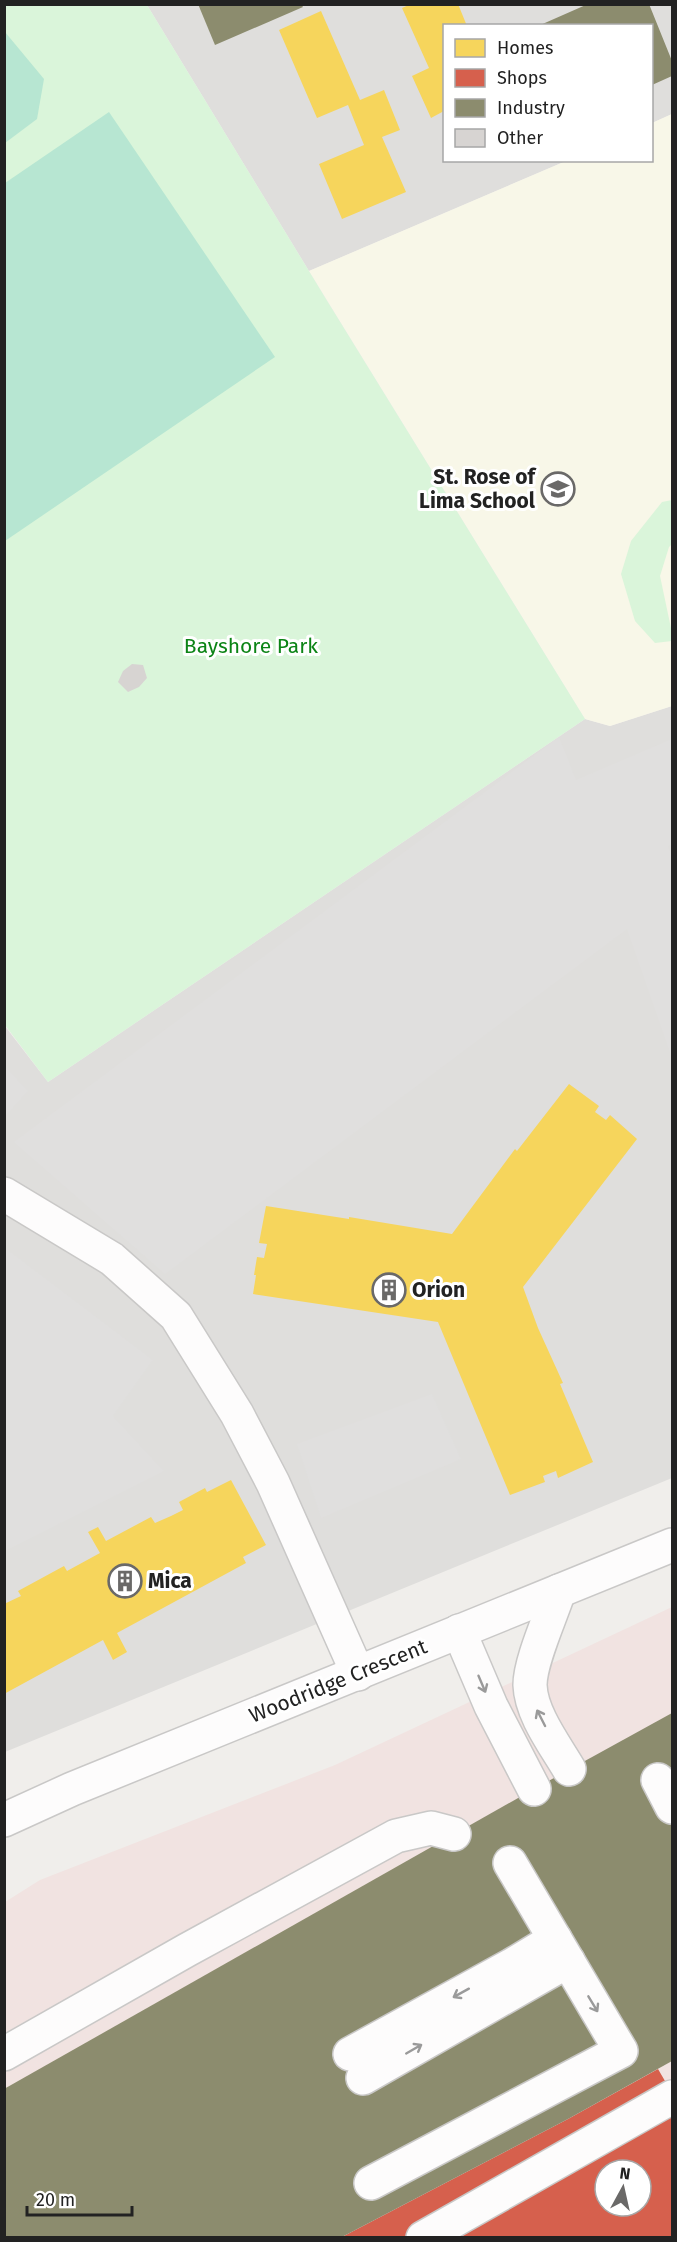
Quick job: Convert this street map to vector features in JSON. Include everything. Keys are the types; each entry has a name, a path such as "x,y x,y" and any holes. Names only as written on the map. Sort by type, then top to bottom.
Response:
{"street":[{"path":"4,1194 112,1259 176,1316 237,1414 273,1483 358,1674"},
{"name":"Woodridge Crescent","path":"4,1820 72,1789 672,1545"},
{"path":"559,1591 532,1668 530,1687 537,1712 569,1769"},
{"path":"459,1631 491,1706 534,1788"},
{"path":"4,2054 187,1950 396,1836 432,1828 454,1834"},
{"path":"371,2183 621,2051 510,1863"},
{"path":"357,2066 512,1965 561,1950"},
{"path":"423,2238 672,2097"}],"shaded area":[{"path":"147,5 672,5 672,114 653,123 653,24 443,24 443,162 564,162 309,271"},
{"name":"St. Rose of Lima School","path":"672,114 672,706 610,726 585,719 309,271 564,162 653,162 653,123"},
{"path":"672,706 672,1478 5,1752 4,1025 48,1082 585,719 610,726"},
{"path":"559,737 576,780 672,739 672,844 668,846 672,857 672,1058 627,929 165,1274 14,1142"},
{"path":"5,1066 28,1091 5,1117"},
{"path":"4,1247 153,1360 113,1416 164,1471 5,1551"},
{"path":"432,1394 461,1459 321,1518 297,1444"},
{"path":"672,1607 672,2237 5,2238 5,1902 40,1880 335,1765"}],"green space":[{"name":"Bayshore Park","path":"5,5 147,5 585,719 48,1082 5,1025"},
{"path":"5,32 44,79 37,119 5,143"},
{"path":"109,112 275,357 5,541 5,183"},
{"path":"672,500 672,544 660,576 672,641 655,643 635,621 621,574 631,541 662,502"}],"building: Homes":[{"path":"411,4 458,4 466,24 443,24 443,112 431,118 412,76 429,68 402,8"},
{"path":"321,11 360,100 384,90 400,130 382,137 406,192 342,219 319,164 364,145 348,105 317,118 279,30"},
{"name":"Orion","path":"569,1084 599,1106 595,1112 606,1120 610,1115 637,1139 523,1287 593,1462 558,1478 556,1471 543,1476 545,1482 510,1495 438,1322 253,1294 256,1275 254,1275 257,1257 264,1258 267,1244 259,1243 266,1206 452,1234 515,1149 517,1151"},
{"name":"Mica","path":"231,1480 266,1545 243,1557 246,1563 117,1633 127,1652 113,1660 103,1640 4,1694 4,1604 21,1596 18,1591 64,1566 67,1571 100,1553 88,1532 98,1527 106,1541 151,1517 155,1523 171,1516 183,1510 179,1502 205,1488 207,1492"}],"building: Shops":[{"path":"658,2069 672,2093 672,2238 340,2238 568,2119"}],"building: Industry":[{"path":"198,4 301,4 303,7 215,45"},
{"path":"588,4 649,4 672,61 672,76 653,85 653,24 543,24"},
{"path":"672,1713 672,2061 568,2119 340,2238 4,2238 4,2089"}],"building: Other":[{"path":"132,664 143,665 147,678 139,687 128,692 118,682 123,671"}],"place":[{"name":"St. Rose of Lima School","path":"558,489"},
{"name":"Orion","path":"389,1290"},
{"name":"Mica","path":"125,1581"}]}
